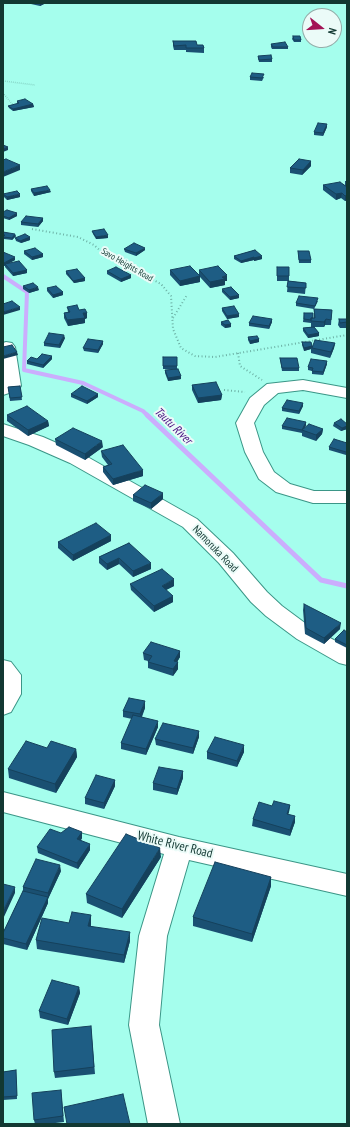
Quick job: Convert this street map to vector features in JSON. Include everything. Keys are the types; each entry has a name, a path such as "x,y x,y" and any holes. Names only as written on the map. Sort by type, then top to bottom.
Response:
{"street":[{"path":"3,390 12,386 6,347"},
{"path":"347,393 303,385 273,388 256,402 245,423 254,452 266,475 283,488 313,497 347,497"},
{"name":"Namoruka Road","path":"3,430 36,440 78,459 190,523 226,558 259,597 274,612 305,634 347,657"},
{"path":"3,668 9,675 9,694 3,706"},
{"name":"White River Road","path":"3,802 179,847 347,885"},
{"path":"164,1124 144,1025 153,936 179,847"}],"path":[{"path":"3,81 35,85"},
{"path":"3,93 13,105"},
{"name":"Savo Heights Road","path":"32,229 78,238 94,244 105,255 161,284 171,296 173,329 181,348 195,356 215,357 347,335"},
{"path":"173,318 187,294"},
{"path":"238,353 240,366 273,388"}],"building":[{"path":"293,36 300,36 301,40 294,40"},
{"path":"173,41 196,41 197,45 203,45 204,48 186,48 186,45 174,46"},
{"path":"285,42 288,47 273,47 271,44"},
{"path":"271,55 272,59 259,60 258,56"},
{"path":"252,73 264,74 262,78 250,77"},
{"path":"25,99 33,104 13,109 8,106 19,103 17,101"},
{"path":"318,123 327,124 323,133 314,132"},
{"path":"6,159 20,165 3,172 3,160"},
{"path":"299,159 311,161 303,170 290,168"},
{"path":"340,182 347,187 347,195 345,196 342,193 336,194 323,185"},
{"path":"47,186 50,190 34,193 31,189"},
{"path":"17,191 20,194 7,197 3,194"},
{"path":"7,210 17,213 9,218 3,216 3,212"},
{"path":"26,216 43,218 38,224 21,222"},
{"path":"104,229 108,235 96,237 92,231"},
{"path":"3,232 15,234 12,238 3,237 5,235 3,235"},
{"path":"25,234 30,237 20,241 15,238"},
{"path":"134,243 145,248 136,253 124,249"},
{"path":"35,248 43,254 32,257 24,251"},
{"path":"255,250 262,256 241,261 234,256"},
{"path":"298,251 309,251 311,260 299,260"},
{"path":"3,252 15,257 3,263"},
{"path":"19,261 27,270 13,273 5,264"},
{"path":"190,266 200,276 180,281 170,270"},
{"path":"218,266 227,275 222,277 225,279 210,282 199,270"},
{"path":"116,267 131,275 121,279 107,271"},
{"path":"277,267 289,267 289,276 277,276"},
{"path":"77,269 85,278 73,281 66,271"},
{"path":"288,281 306,283 306,288 287,287"},
{"path":"33,283 38,287 29,290 23,286"},
{"path":"56,286 63,292 53,295 47,288"},
{"path":"231,287 239,295 230,297 222,289"},
{"path":"299,296 318,298 315,306 296,303"},
{"path":"12,301 20,307 3,312 3,304"},
{"path":"77,305 79,310 85,309 87,313 83,313 85,318 67,320 64,313 70,312 67,307"},
{"path":"234,306 239,314 227,316 222,308"},
{"path":"314,309 332,310 331,320 326,319 324,322 311,321 311,318 315,318"},
{"path":"304,313 313,313 313,318 311,318 311,320 304,319"},
{"path":"253,316 272,319 269,326 249,323"},
{"path":"339,319 347,319 347,322 340,323"},
{"path":"228,320 231,324 225,325 221,322"},
{"path":"314,327 319,333 308,335 303,328"},
{"path":"49,333 64,335 59,345 44,343"},
{"path":"257,336 259,339 250,341 248,337"},
{"path":"88,339 103,341 98,350 83,348"},
{"path":"315,340 335,343 331,352 312,348"},
{"path":"302,342 311,342 312,346 304,348"},
{"path":"12,345 17,352 3,356 3,347"},
{"path":"42,354 52,356 43,365 27,361 31,357 37,359"},
{"path":"163,357 177,357 177,366 163,366"},
{"path":"280,358 297,358 299,368 282,368"},
{"path":"311,359 327,361 323,372 312,371 313,368 308,367"},
{"path":"178,369 181,376 168,378 165,370"},
{"path":"216,382 222,395 198,398 192,385"},
{"path":"20,386 22,397 10,398 8,387"},
{"path":"82,386 98,394 87,401 71,394"},
{"path":"287,400 303,403 299,411 282,408"},
{"path":"27,406 48,421 28,430 7,415"},
{"path":"287,418 306,422 302,430 282,426"},
{"path":"341,419 347,424 347,426 342,428 334,423"},
{"path":"309,424 323,429 316,435 302,430"},
{"path":"73,428 102,441 85,454 55,439"},
{"path":"334,439 347,443 346,452 329,447"},
{"path":"123,445 143,470 113,479 103,467 112,464 101,451"},
{"path":"145,485 163,493 151,503 133,495"},
{"path":"96,523 111,535 73,555 58,542"},
{"path":"129,543 151,563 133,571 119,558 107,564 99,557"},
{"path":"162,569 174,579 162,586 173,596 154,606 130,584"},
{"path":"304,604 341,623 324,638 306,628"},
{"path":"344,630 347,632 347,645 335,639"},
{"path":"151,642 180,651 174,661 178,662 173,669 148,662 152,656 143,653"},
{"path":"129,698 145,701 140,714 123,711"},
{"path":"133,715 158,721 146,749 121,743"},
{"path":"163,723 199,731 193,748 155,739"},
{"path":"215,737 244,745 237,761 207,752"},
{"path":"26,741 47,748 51,741 76,749 55,784 8,769"},
{"path":"159,767 183,771 177,789 153,783"},
{"path":"96,775 115,780 104,803 85,798"},
{"path":"274,801 290,805 287,814 295,816 290,830 253,819 259,802 272,806"},
{"path":"69,827 82,832 77,839 90,844 77,863 37,847 50,829 61,833"},
{"path":"126,834 160,848 122,909 86,894"},
{"path":"36,859 60,865 48,893 23,887"},
{"path":"215,862 271,877 252,934 193,917"},
{"path":"3,884 15,887 3,911"},
{"path":"23,891 48,897 26,944 3,938 3,933"},
{"path":"72,912 91,915 88,926 130,932 124,955 36,940 42,918 69,923"},
{"path":"52,980 79,987 67,1019 39,1011"},
{"path":"91,1026 94,1067 54,1072 52,1030"},
{"path":"16,1070 17,1096 3,1097 3,1072"},
{"path":"61,1090 63,1116 34,1120 32,1093"},
{"path":"123,1094 130,1124 67,1124 64,1107"}],"waterway":[{"name":"Tautu River","path":"3,276 27,292 24,370 83,383 143,411 147,415"},
{"name":"Tautu River","path":"147,415 321,580 347,586"}]}
